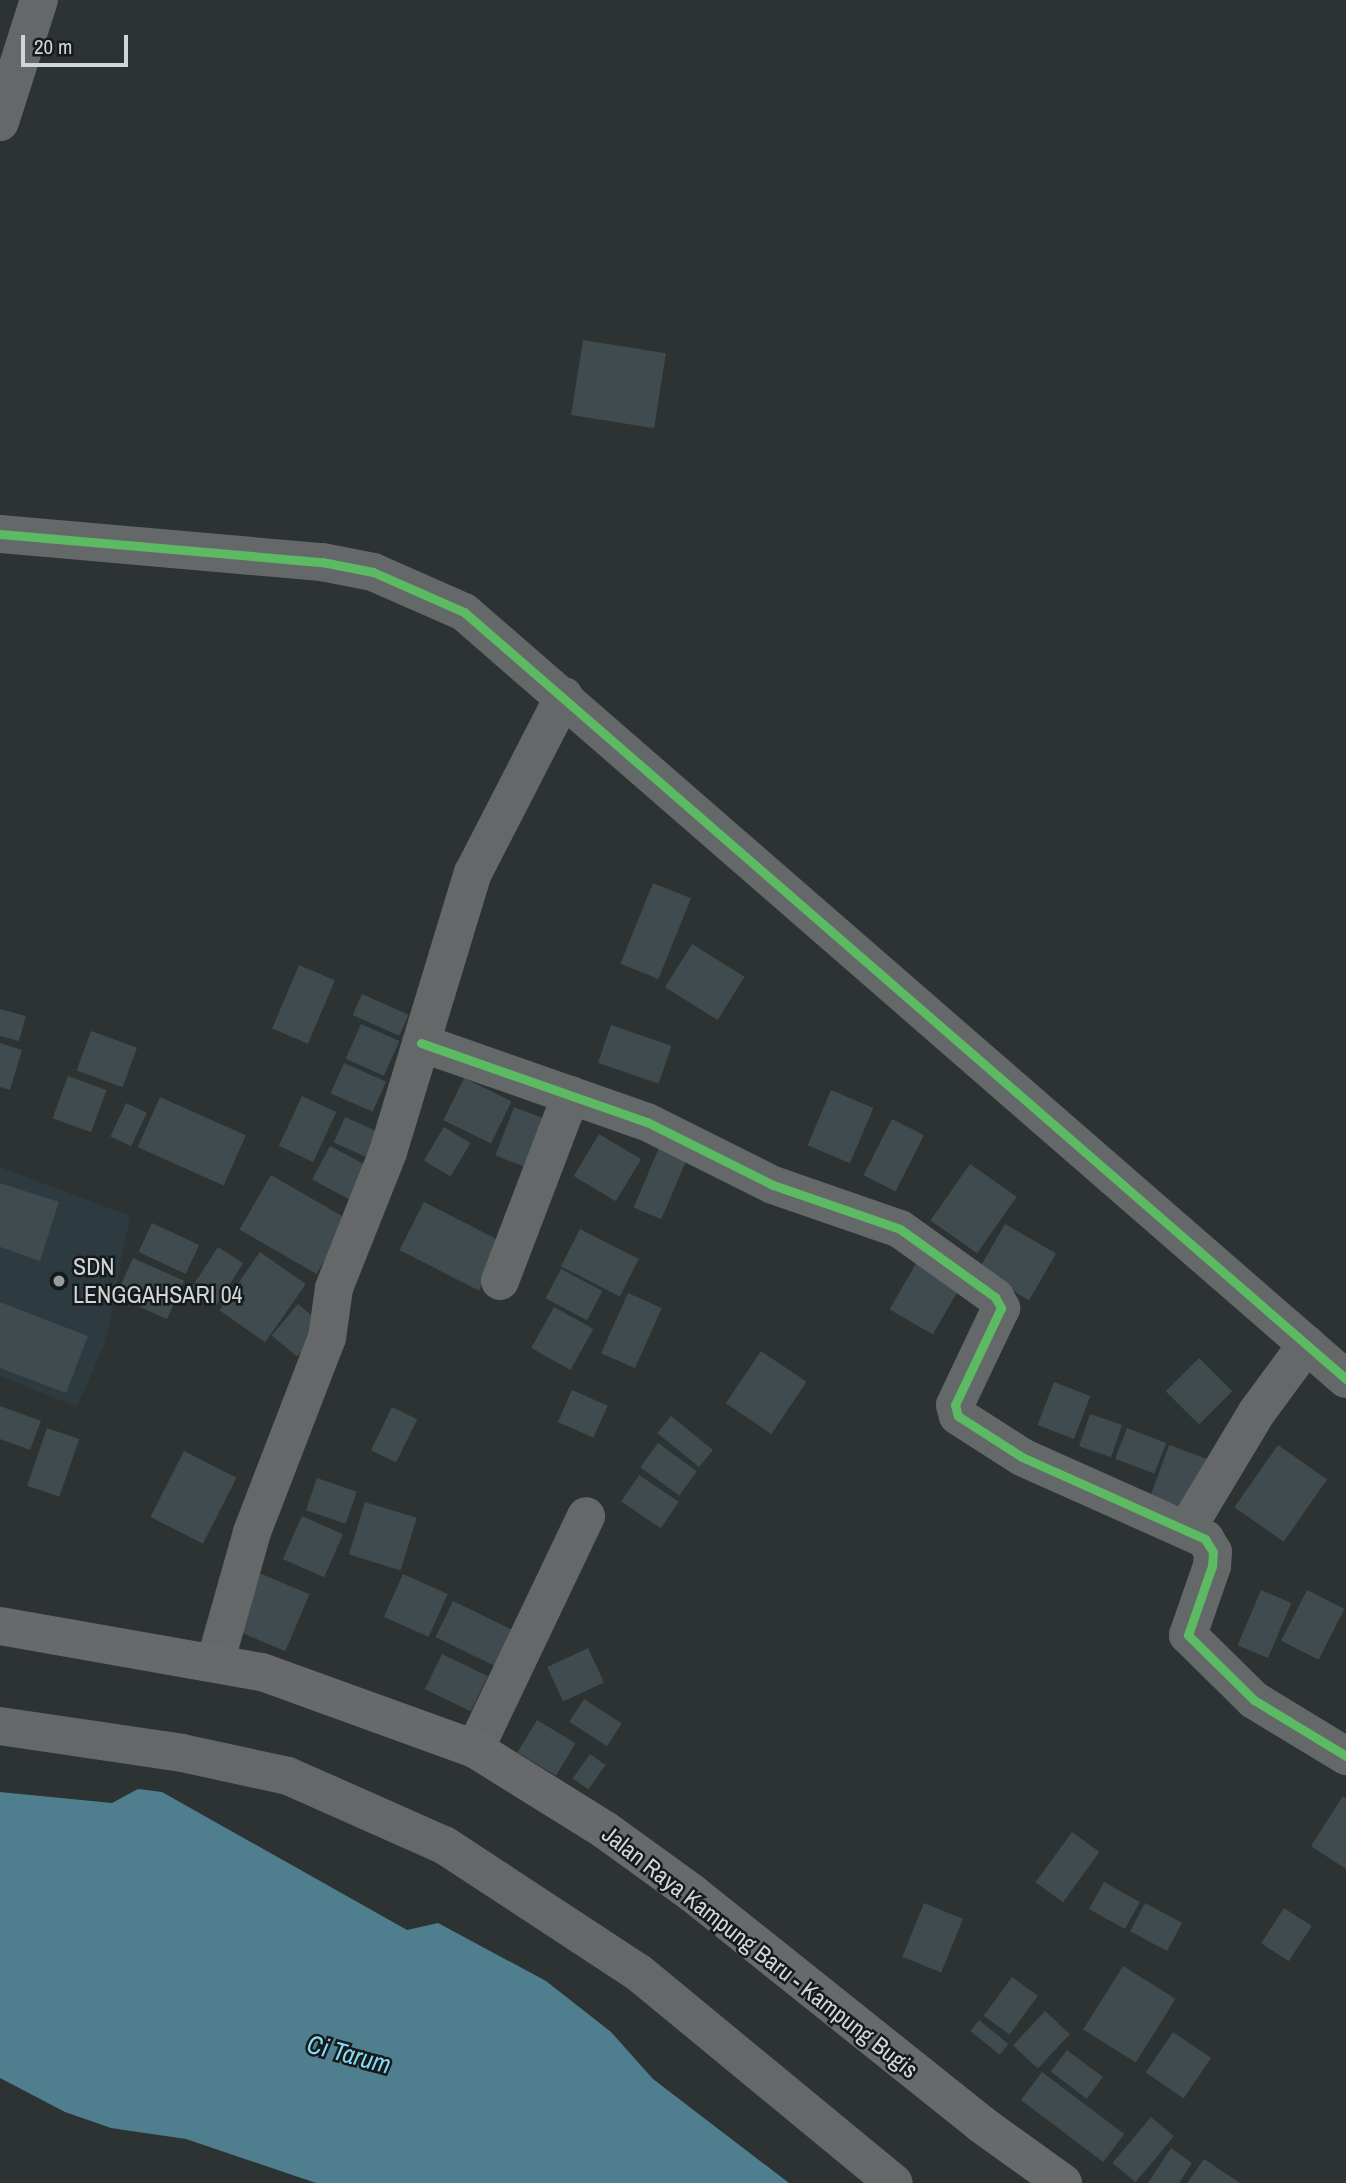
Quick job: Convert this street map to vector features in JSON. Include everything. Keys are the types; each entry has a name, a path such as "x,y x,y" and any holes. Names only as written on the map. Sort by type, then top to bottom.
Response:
{"street":[{"path":"0,122 39,0"},
{"path":"0,534 322,562 373,572 464,612 564,696 1346,1379"},
{"path":"215,1663 252,1532 325,1345 334,1288 388,1152 473,873 564,696"},
{"path":"421,1043 647,1122 773,1185 879,1221 919,1240 1000,1302 955,1405 958,1416 1021,1457 1205,1539 1213,1552 1188,1635 1254,1700 1346,1756"},
{"path":"500,1281 571,1095"},
{"path":"1186,1530 1257,1412 1307,1344"},
{"path":"475,1749 586,1516"},
{"name":"Jalan Raya Kampung Baru - Kampung Bugis","path":"0,1626 215,1663 302,1683 475,1749 605,1830 692,1893 981,2124 1063,2183"},
{"path":"0,1726 182,1753 288,1776 444,1845 639,1973 894,2183"}],"shaded area":[{"name":"SDN LENGGAHSARI 04","path":"0,1167 130,1216 106,1340 77,1407 0,1376 0,1368 88,1336 0,1302 0,1247 40,1260 59,1203 0,1183"}],"water":[{"name":"Ci Tarum","path":"138,1789 162,1792 407,1930 438,1923 546,1981 611,2032 653,2079 789,2183 316,2183 186,2139 111,2128 65,2112 0,2078 0,1792 112,1803"}],"building":[{"path":"583,340 666,353 654,428 571,415"},
{"path":"653,883 691,898 658,979 620,964"},
{"path":"692,944 745,977 718,1020 665,987"},
{"path":"299,965 335,980 308,1044 272,1029"},
{"path":"362,994 409,1015 399,1036 353,1015"},
{"path":"0,1009 26,1016 19,1041 0,1036"},
{"path":"361,1024 399,1041 384,1076 346,1059"},
{"path":"611,1025 672,1046 658,1084 598,1063"},
{"path":"91,1031 137,1048 123,1087 77,1070"},
{"path":"0,1043 22,1050 10,1090 0,1087"},
{"path":"344,1063 386,1082 373,1112 331,1093"},
{"path":"68,1076 107,1090 91,1132 53,1118"},
{"path":"464,1078 512,1101 491,1143 443,1120"},
{"path":"831,1090 873,1108 850,1163 808,1145"},
{"path":"302,1096 336,1112 313,1162 279,1146"},
{"path":"160,1097 246,1135 224,1185 138,1147"},
{"path":"126,1103 147,1113 131,1146 110,1137"},
{"path":"514,1107 553,1122 535,1171 495,1156"},
{"path":"345,1117 389,1137 377,1162 334,1143"},
{"path":"892,1119 924,1135 895,1191 863,1175"},
{"path":"444,1127 471,1143 450,1176 424,1160"},
{"path":"599,1134 641,1159 616,1201 574,1176"},
{"path":"661,1143 689,1155 661,1219 634,1207"},
{"path":"330,1146 373,1169 355,1203 312,1180"},
{"path":"970,1164 1017,1197 977,1253 930,1221"},
{"path":"271,1175 348,1220 317,1274 240,1230"},
{"path":"0,1183 59,1202 40,1261 0,1247"},
{"path":"424,1202 503,1242 479,1291 399,1250"},
{"path":"152,1223 199,1245 186,1274 138,1252"},
{"path":"1005,1224 1056,1254 1029,1300 978,1271"},
{"path":"580,1229 639,1259 620,1296 561,1266"},
{"path":"218,1247 243,1263 215,1307 190,1291"},
{"path":"260,1252 306,1284 265,1342 219,1310"},
{"path":"921,1255 964,1280 933,1335 890,1310"},
{"path":"133,1258 184,1281 167,1319 116,1296"},
{"path":"561,1269 602,1291 587,1320 546,1298"},
{"path":"628,1293 662,1308 635,1368 601,1353"},
{"path":"0,1302 88,1336 66,1393 0,1368"},
{"path":"298,1304 323,1325 297,1357 272,1335"},
{"path":"554,1307 593,1329 571,1370 531,1348"},
{"path":"761,1351 807,1382 771,1434 726,1403"},
{"path":"1199,1358 1232,1391 1199,1424 1166,1391"},
{"path":"1054,1382 1090,1396 1074,1439 1038,1425"},
{"path":"572,1390 608,1406 593,1438 558,1422"},
{"path":"0,1406 41,1421 30,1450 0,1439"},
{"path":"392,1407 417,1419 396,1462 371,1450"},
{"path":"1090,1414 1122,1425 1111,1457 1079,1446"},
{"path":"671,1416 713,1450 699,1467 657,1433"},
{"path":"47,1428 79,1439 59,1497 27,1486"},
{"path":"1127,1428 1166,1443 1154,1474 1115,1459"},
{"path":"658,1443 697,1471 679,1495 640,1467"},
{"path":"1169,1445 1210,1460 1192,1511 1151,1496"},
{"path":"1278,1445 1327,1479 1284,1542 1234,1507"},
{"path":"184,1451 237,1478 203,1544 150,1517"},
{"path":"639,1475 679,1502 661,1528 621,1502"},
{"path":"317,1478 357,1492 346,1524 306,1510"},
{"path":"365,1502 417,1518 401,1570 349,1555"},
{"path":"302,1516 343,1534 324,1577 283,1559"},
{"path":"257,1572 309,1594 285,1651 233,1629"},
{"path":"403,1574 448,1594 429,1637 384,1617"},
{"path":"1261,1590 1291,1603 1268,1658 1238,1645"},
{"path":"1307,1590 1344,1609 1319,1660 1281,1641"},
{"path":"453,1601 512,1630 495,1666 435,1637"},
{"path":"588,1648 604,1682 563,1701 547,1667"},
{"path":"442,1654 488,1676 471,1711 425,1689"},
{"path":"584,1699 622,1724 607,1746 569,1722"},
{"path":"537,1720 576,1743 556,1776 517,1753"},
{"path":"590,1754 606,1765 588,1789 573,1779"},
{"path":"1343,1796 1346,1798 1346,1869 1311,1846"},
{"path":"1072,1832 1100,1852 1063,1902 1036,1882"},
{"path":"1104,1882 1140,1902 1125,1929 1089,1909"},
{"path":"924,1903 963,1919 941,1973 902,1957"},
{"path":"1145,1903 1182,1923 1167,1951 1130,1931"},
{"path":"1284,1908 1312,1926 1289,1961 1261,1943"},
{"path":"1123,1966 1176,1999 1136,2062 1083,2030"},
{"path":"1012,1977 1038,1996 1010,2035 984,2016"},
{"path":"1045,2011 1070,2034 1038,2069 1013,2045"},
{"path":"979,2020 1009,2044 1000,2055 970,2031"},
{"path":"1173,2032 1211,2058 1184,2098 1146,2073"},
{"path":"1067,2050 1103,2077 1087,2099 1051,2072"},
{"path":"1042,2072 1124,2134 1103,2162 1021,2100"},
{"path":"1151,2117 1174,2136 1135,2182 1112,2163"},
{"path":"1171,2148 1192,2163 1179,2183 1148,2183"},
{"path":"1204,2159 1240,2183 1187,2183"}],"cycle path":[{"path":"0,534 322,562 373,572 464,612 1346,1379"},
{"path":"421,1043 647,1122 773,1185 900,1229 995,1297 1001,1308 955,1405 958,1416 1022,1457 1205,1539 1213,1552 1212,1566 1188,1635 1254,1700 1346,1756"}],"place":[{"name":"SDN LENGGAHSARI 04","path":"59,1281"}]}
